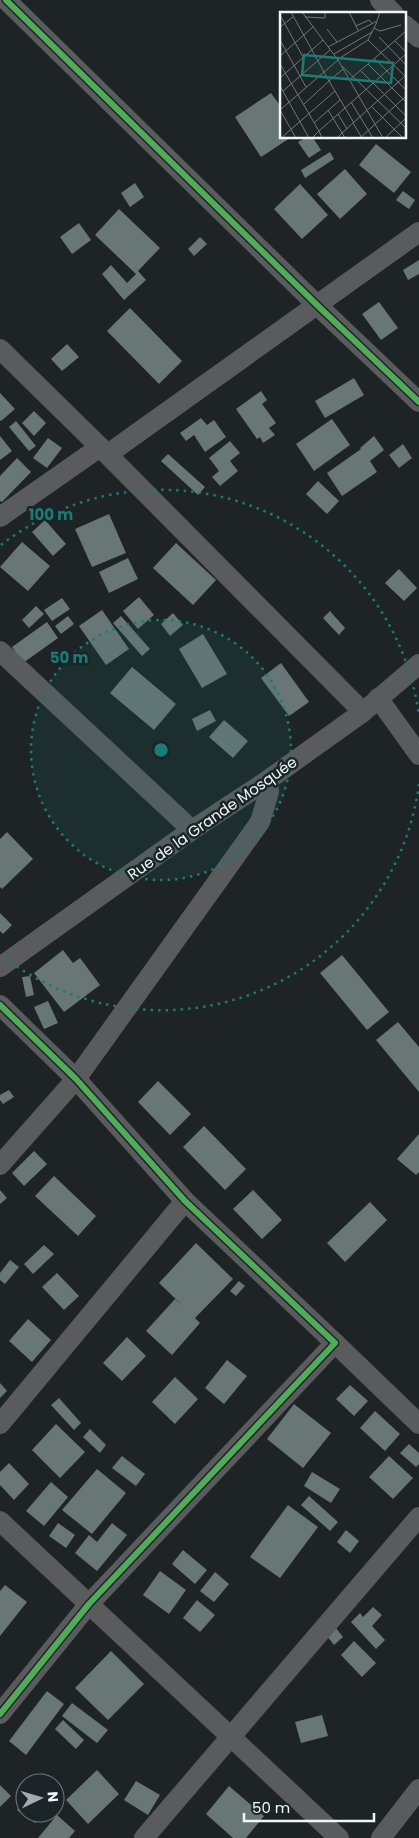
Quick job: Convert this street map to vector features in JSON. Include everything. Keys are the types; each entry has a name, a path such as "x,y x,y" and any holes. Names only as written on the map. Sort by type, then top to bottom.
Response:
{"street":[{"path":"6,0 317,305 419,402"},
{"path":"380,0 392,12"},
{"path":"406,26 419,38"},
{"path":"0,517 104,450 317,305 419,232"},
{"path":"0,350 104,450 362,712"},
{"path":"0,651 192,830"},
{"name":"Rue de la Grande Mosquée","path":"0,967 192,830 268,780 362,712 419,664"},
{"path":"378,698 419,755"},
{"path":"0,1165 76,1079 260,822 270,792 268,780"},
{"path":"0,1005 76,1079 185,1200 419,1424"},
{"path":"0,1424 185,1200"},
{"path":"0,1714 89,1604 335,1343"},
{"path":"144,1838 419,1517"},
{"path":"0,1521 339,1838"},
{"path":"381,1838 419,1789"}],"building":[{"path":"271,93 280,105 280,139 288,139 261,157 235,117"},
{"path":"303,139 314,139 321,150 309,158 298,142"},
{"path":"376,144 411,172 394,193 359,165"},
{"path":"330,152 334,159 305,178 301,170"},
{"path":"345,169 367,194 340,219 317,194"},
{"path":"135,183 144,197 130,207 121,193"},
{"path":"300,184 328,215 302,239 274,209"},
{"path":"403,191 415,200 409,209 396,200"},
{"path":"119,209 160,248 138,271 146,280 124,300 102,274 111,265 127,283 136,274 95,235"},
{"path":"79,223 91,240 72,254 60,237"},
{"path":"200,237 207,244 194,256 188,249"},
{"path":"419,260 419,274 408,280 403,270"},
{"path":"379,302 398,328 381,340 362,314"},
{"path":"130,308 182,361 159,384 107,331"},
{"path":"67,344 79,357 62,371 51,359"},
{"path":"354,378 364,395 325,418 315,401"},
{"path":"261,391 267,400 262,404 276,423 269,428 275,435 263,443 260,437 257,439 236,409"},
{"path":"0,393 15,409 1,421 0,420"},
{"path":"34,411 46,423 34,436 22,423"},
{"path":"201,418 207,425 214,420 226,437 205,452 194,435 186,441 180,433"},
{"path":"332,419 350,445 314,471 296,444"},
{"path":"16,421 36,446 29,451 9,427"},
{"path":"0,436 12,451 0,460"},
{"path":"374,436 384,450 370,461 377,472 342,496 327,473 361,449"},
{"path":"48,438 62,448 47,468 33,458"},
{"path":"230,441 240,453 230,461 238,471 220,486 212,477 219,471 209,458"},
{"path":"403,444 412,458 399,468 389,455"},
{"path":"168,454 205,487 198,495 161,461"},
{"path":"17,458 31,472 2,502 0,501 0,476"},
{"path":"318,481 339,501 327,514 306,494"},
{"path":"109,514 126,553 92,567 75,529"},
{"path":"45,520 66,544 53,556 32,532"},
{"path":"22,542 50,566 28,591 0,567"},
{"path":"176,543 216,580 193,605 153,568"},
{"path":"128,558 138,579 109,593 99,572"},
{"path":"399,569 417,588 404,601 385,583"},
{"path":"139,597 154,615 138,629 123,611"},
{"path":"62,598 70,609 52,621 44,610"},
{"path":"36,606 44,614 29,628 22,620"},
{"path":"102,610 129,649 106,665 79,626"},
{"path":"330,611 345,628 339,635 323,618"},
{"path":"173,613 183,625 170,636 161,624"},
{"path":"68,616 74,624 61,634 55,626"},
{"path":"121,616 150,649 142,656 113,623"},
{"path":"47,622 58,638 23,663 12,647"},
{"path":"203,634 227,674 202,688 179,649"},
{"path":"281,663 309,702 289,716 261,678"},
{"path":"132,667 176,704 154,730 110,693"},
{"path":"210,710 216,721 197,731 192,719"},
{"path":"224,720 248,741 233,758 209,737"},
{"path":"7,832 33,859 2,889 0,887 0,839"},
{"path":"0,913 12,925 3,934 0,931"},
{"path":"63,950 73,963 80,958 100,985 64,1012 34,973"},
{"path":"342,955 389,1012 367,1030 320,973"},
{"path":"30,976 34,995 26,997 22,977"},
{"path":"48,1001 58,1023 44,1029 34,1007"},
{"path":"398,1022 419,1047 419,1092 376,1040"},
{"path":"158,1081 191,1114 170,1135 138,1102"},
{"path":"9,1090 14,1097 3,1104 0,1100 0,1095"},
{"path":"204,1126 246,1169 225,1190 183,1147"},
{"path":"419,1134 419,1172 416,1175 397,1159"},
{"path":"34,1151 47,1164 24,1186 12,1173"},
{"path":"54,1176 96,1216 78,1236 35,1196"},
{"path":"0,1190 7,1198 0,1204"},
{"path":"253,1190 282,1220 262,1239 233,1209"},
{"path":"370,1202 387,1220 345,1262 327,1243"},
{"path":"196,1243 233,1279 195,1318 200,1323 172,1355 146,1331 175,1299 184,1307 159,1283"},
{"path":"44,1245 54,1254 33,1274 24,1264"},
{"path":"10,1260 19,1267 5,1284 0,1280 0,1273"},
{"path":"57,1273 79,1296 64,1310 42,1287"},
{"path":"239,1281 245,1286 236,1296 230,1291"},
{"path":"28,1319 51,1340 32,1362 9,1341"},
{"path":"127,1337 146,1356 122,1381 103,1363"},
{"path":"227,1360 247,1376 224,1404 205,1388"},
{"path":"175,1377 198,1399 175,1424 152,1402"},
{"path":"0,1383 7,1391 0,1398"},
{"path":"350,1385 368,1401 354,1416 336,1399"},
{"path":"59,1398 81,1423 74,1430 51,1405"},
{"path":"294,1404 331,1433 303,1468 267,1439"},
{"path":"375,1411 400,1434 385,1451 360,1428"},
{"path":"56,1424 85,1452 60,1478 32,1450"},
{"path":"90,1429 106,1445 100,1453 83,1437"},
{"path":"409,1444 419,1453 419,1464 416,1467 400,1453"},
{"path":"122,1456 145,1474 136,1486 112,1468"},
{"path":"389,1456 413,1478 393,1499 369,1477"},
{"path":"9,1463 29,1484 14,1500 0,1485 0,1472"},
{"path":"97,1469 126,1493 92,1534 62,1510"},
{"path":"312,1472 340,1489 331,1503 304,1486"},
{"path":"51,1482 68,1497 44,1526 26,1511"},
{"path":"309,1496 338,1522 330,1531 301,1505"},
{"path":"288,1505 318,1527 280,1578 250,1557"},
{"path":"58,1523 75,1535 66,1548 49,1536"},
{"path":"112,1523 127,1535 97,1571 75,1553 89,1535 97,1542"},
{"path":"346,1530 359,1541 350,1553 337,1542"},
{"path":"183,1550 207,1570 195,1584 172,1564"},
{"path":"160,1571 186,1590 169,1614 143,1595"},
{"path":"215,1572 229,1584 214,1602 200,1591"},
{"path":"5,1585 27,1602 0,1636 0,1591"},
{"path":"197,1600 215,1615 200,1632 183,1618"},
{"path":"373,1607 382,1615 372,1626 385,1640 376,1649 351,1622 360,1613 363,1617"},
{"path":"336,1628 343,1637 334,1645 327,1636"},
{"path":"354,1641 376,1663 362,1677 341,1655"},
{"path":"111,1651 144,1684 108,1720 75,1688"},
{"path":"47,1691 64,1704 26,1755 9,1741"},
{"path":"72,1703 108,1730 97,1743 62,1716"},
{"path":"322,1715 328,1736 301,1743 295,1722"},
{"path":"63,1720 84,1740 76,1749 55,1729"},
{"path":"97,1770 119,1794 88,1824 66,1800"},
{"path":"136,1781 160,1795 148,1815 124,1800"},
{"path":"0,1785 11,1796 0,1807"},
{"path":"229,1786 264,1816 246,1838 233,1838 206,1814"},
{"path":"65,1822 75,1831 69,1838 38,1838 50,1823"}],"cycle path":[{"path":"6,0 317,305 419,402"},
{"path":"0,1005 76,1079 185,1201 335,1343 89,1604 0,1714"}]}
